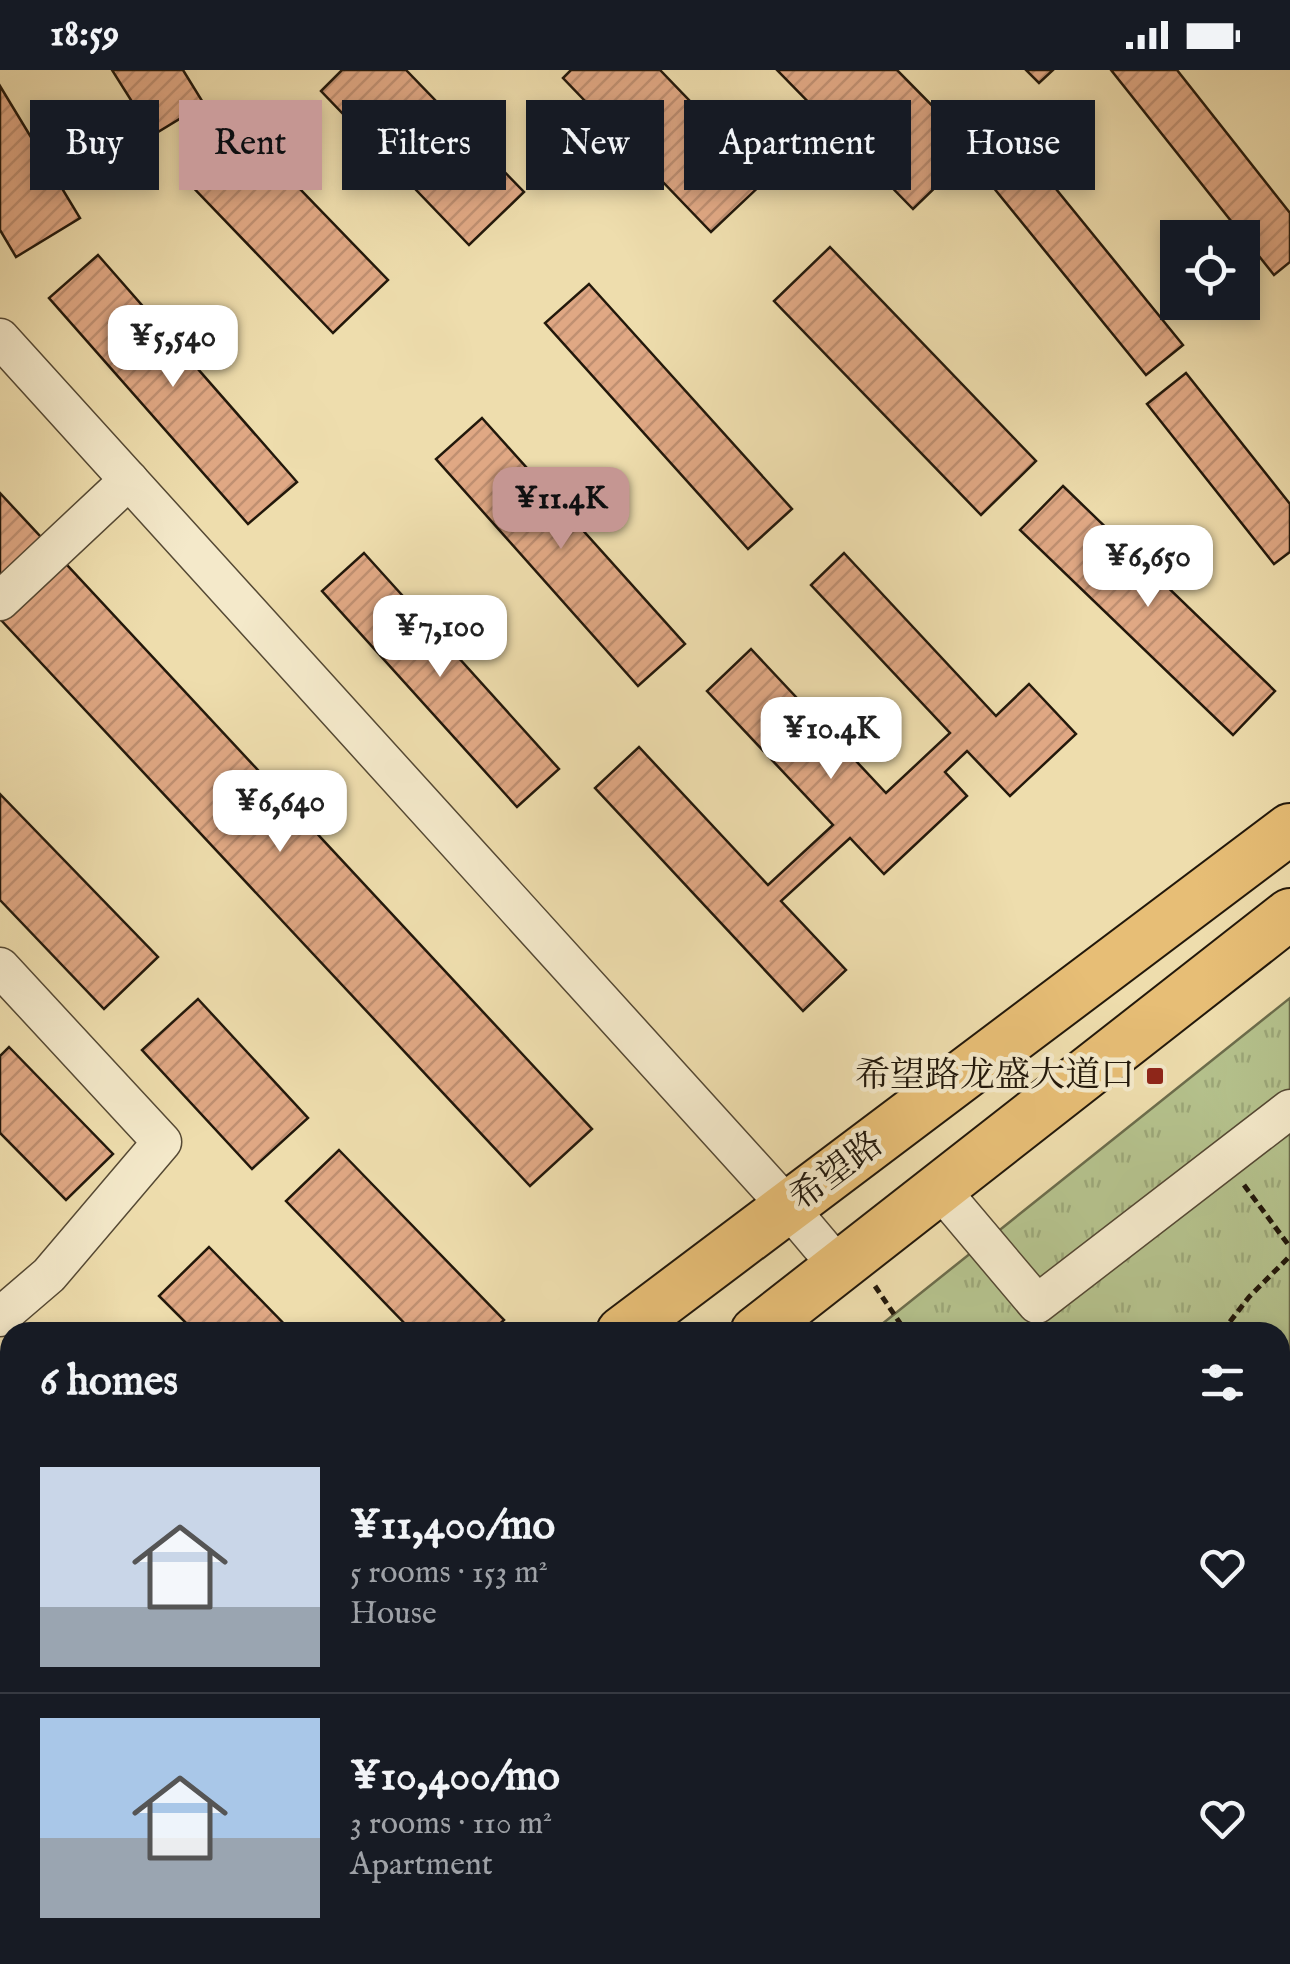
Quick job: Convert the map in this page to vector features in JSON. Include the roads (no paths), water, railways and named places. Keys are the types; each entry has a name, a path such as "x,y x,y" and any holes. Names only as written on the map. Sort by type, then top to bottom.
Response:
{"main road":[{"name":"希望路","path":"635,1322 1290,828"},
{"path":"768,1322 1290,914"}],"street":[{"path":"0,338 789,1208 846,1260"},
{"path":"0,601 128,480"},
{"path":"0,966 162,1142 49,1276 0,1317"},
{"path":"940,1188 1038,1304 1290,1109"}],"place":[{"name":"希望路龙盛大道口","path":"1155,1076"}]}
